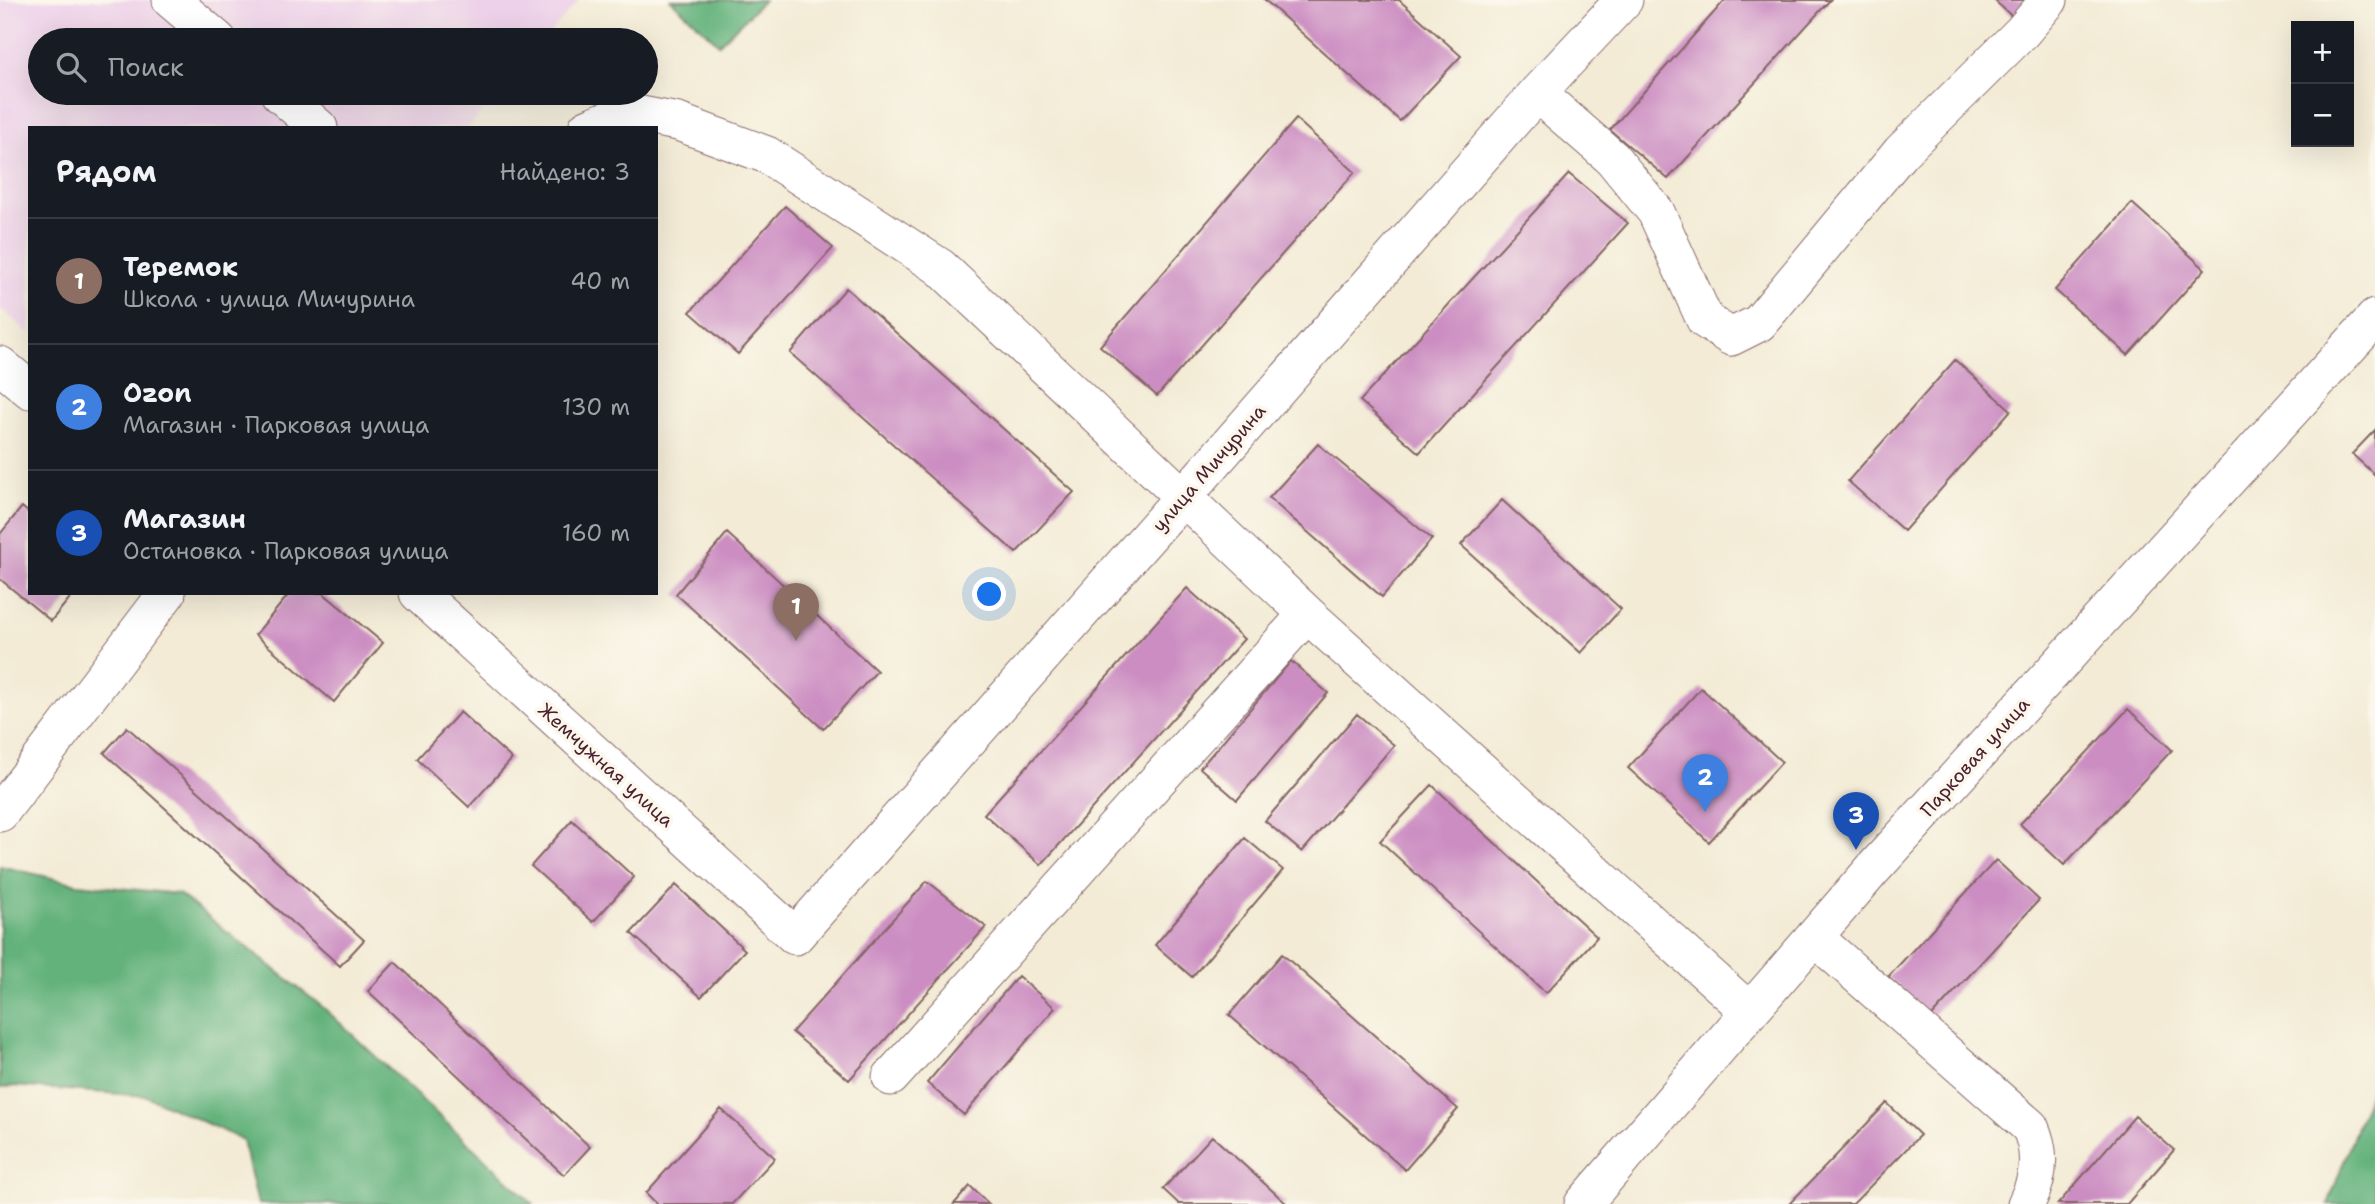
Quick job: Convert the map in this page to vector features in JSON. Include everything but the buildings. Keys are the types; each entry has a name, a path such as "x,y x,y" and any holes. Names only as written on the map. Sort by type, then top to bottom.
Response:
{"street":[{"path":"171,0 204,28"},
{"name":"улица Мичурина","path":"795,936 1537,93 1624,0"},
{"path":"1537,93 1612,158 1656,212 1706,320 1731,337 1759,323 1901,152 2022,32 2049,0"},
{"path":"293,105 317,126"},
{"path":"592,126 625,112 678,122 767,155 940,267 1307,614 1749,1011"},
{"name":"Парковая улица","path":"1583,1204 1891,849 2375,318"},
{"path":"0,365 28,388"},
{"path":"0,813 165,595"},
{"name":"Жемчужная улица","path":"420,595 795,936"},
{"path":"891,1076 1307,614"},
{"path":"1814,937 2030,1127 2037,1142 2039,1167 2026,1204"}],"shaded area":[{"path":"0,0 579,0 554,28 28,28 28,105 488,105 470,126 28,126 28,332 0,308"}],"green space":[{"path":"671,0 764,0 719,44"},
{"path":"0,866 78,884 179,894 325,1009 533,1204 258,1204 243,1140 147,1096 14,1086 0,1088"},
{"path":"2375,1079 2375,1204 2328,1204"}],"place":[{"name":"Теремок","path":"796,641"},
{"name":"Ozon","path":"1705,812"},
{"name":"Магазин","path":"1856,850"}]}
